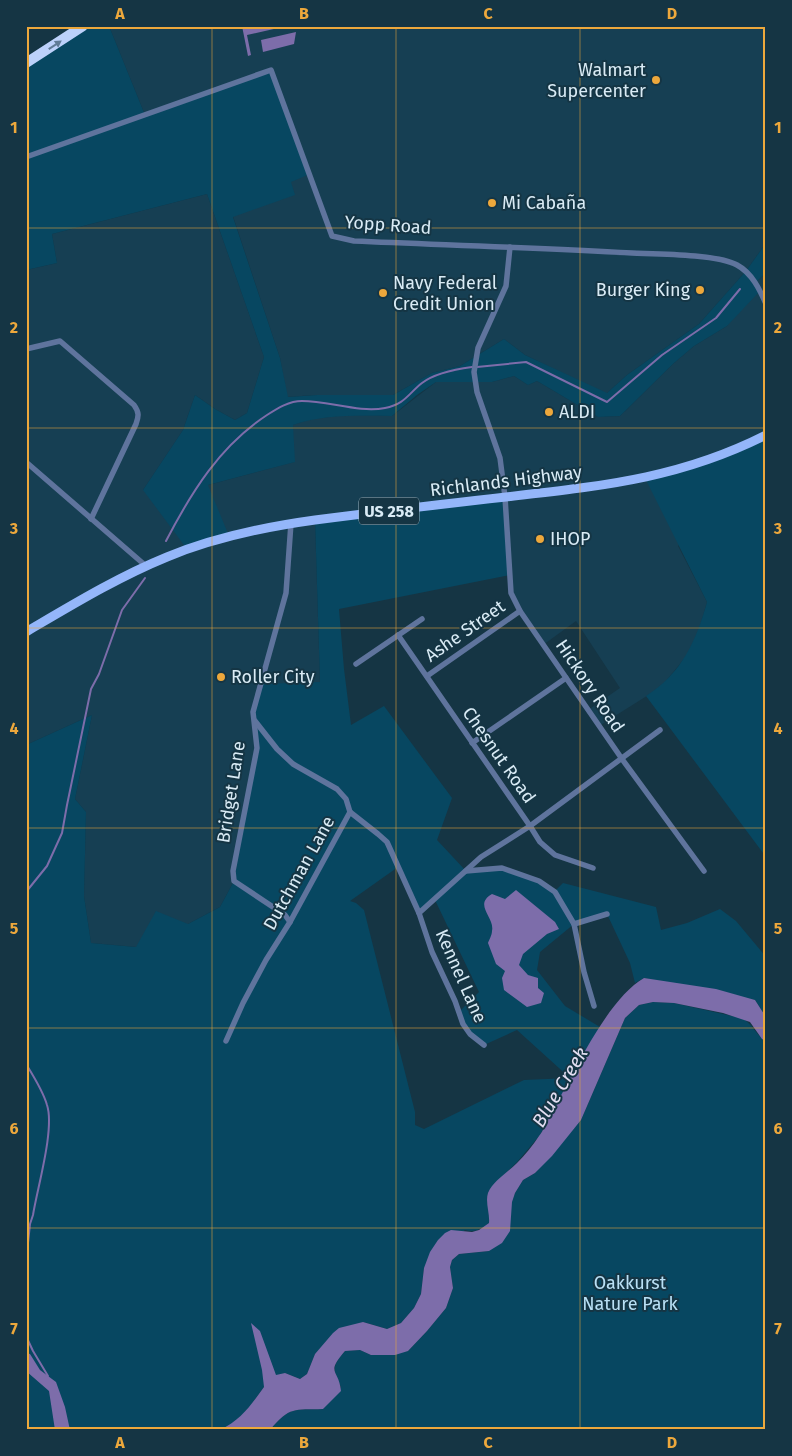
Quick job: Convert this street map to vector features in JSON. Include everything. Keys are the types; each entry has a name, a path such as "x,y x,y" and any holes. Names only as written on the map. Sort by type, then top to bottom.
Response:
{"highway":[{"path":"26,63 83,26"}],"main road":[{"name":"Richlands Highway","path":"26,632 100,589 146,566 229,536 291,523 607,485 659,475 711,459 766,435"}],"street":[{"name":"Yopp Road","path":"26,158 271,70 332,236 354,241 651,254 725,260 738,265 746,271 760,291 766,304"},
{"name":"Hickory Road","path":"510,247 506,286 478,348 474,372 477,392 500,458 505,497 512,593 520,611 566,678 622,759 704,871"},
{"path":"26,349 60,341 134,405 138,411 136,424 91,519"},
{"path":"26,462 146,566"},
{"name":"Bridget Lane","path":"290,922 285,915 234,881 233,871 257,748 253,712 286,593 291,523"},
{"name":"Ashe Street","path":"427,676 520,611"},
{"path":"356,664 422,619"},
{"name":"Chesnut Road","path":"398,635 540,842 555,855 593,868"},
{"path":"472,743 566,678"},
{"name":"Dutchman Lane","path":"226,1040 266,960 290,922 350,812 346,799 337,789 292,764 277,749 255,721"},
{"path":"419,913 480,857 530,826 660,730"},
{"name":"Kennel Lane","path":"350,812 387,842 419,913 432,952 455,1001 462,1024 470,1034 484,1045"},
{"path":"466,871 502,868 539,881 555,892 574,924 584,972 594,1006"},
{"path":"574,924 607,914"}],"shaded area":[{"path":"109,26 766,26 766,243 746,271 699,324 627,375 606,394 525,355 504,339 460,366 432,373 393,395 287,397 280,358 224,189 145,115"},
{"path":"242,26 287,26 247,35 251,55 248,56"},
{"path":"296,32 294,44 263,52 261,40"},
{"path":"207,194 264,357 247,413 235,420 195,395 183,430 143,490 208,485 294,462 292,425 311,419 346,415 392,416 436,382 492,382 514,376 528,385 537,381 598,417 620,416 694,346 727,326 755,283 766,273 766,435 678,546 707,602 699,630 688,654 661,687 599,726 588,710 620,688 576,621 543,645 511,593 505,497 315,520 320,683 257,748 234,881 220,907 188,924 136,947 91,943 84,896 86,812 75,799 92,715 26,745 26,270 57,263 52,234"},
{"path":"516,890 555,922 559,929 547,934 523,954 519,965 528,975 538,978 538,988 544,993 541,1003 527,1007 504,990 502,978 505,971 496,964 488,943 492,934 492,926 484,907 484,902 492,894 505,899"},
{"path":"644,978 716,989 755,1000 766,1017 766,1041 762,1039 750,1022 723,1013 674,1003 653,1002 639,1005 625,1018 581,1120 552,1156 535,1173 523,1180 515,1193 512,1202 510,1231 502,1243 489,1251 459,1254 452,1260 450,1267 453,1288 446,1308 408,1351 395,1355 371,1355 360,1350 345,1351 334,1368 341,1391 323,1409 293,1411 283,1417 270,1430 220,1430 240,1417 264,1387 251,1323 260,1331 276,1375 285,1373 300,1379 307,1374 315,1354 339,1328 363,1322 387,1329 401,1323 414,1308 421,1294 424,1268 430,1252 438,1240 451,1230 472,1232 479,1230 489,1223 487,1200 490,1189 520,1160 534,1143 603,1021 616,1003"},
{"path":"26,1353 30,1354 40,1370 56,1382 65,1407 70,1430 55,1430 49,1391 26,1371"}],"green space":[{"path":"83,26 109,26 145,115 271,70 310,174 291,182 295,195 233,217 280,358 288,397 393,395 432,373 460,366 504,339 525,355 607,393 627,375 699,324 746,271 766,243 766,273 755,283 760,291 727,326 694,346 620,416 598,417 537,381 528,385 514,376 492,382 436,382 392,416 329,417 293,425 295,462 208,485 229,536 187,549 143,490 183,430 195,395 235,420 247,413 264,357 207,194 52,234 57,263 26,270 26,63"},
{"path":"766,435 766,857 646,696 669,677 686,655 698,630 707,602 645,478"},
{"path":"505,497 510,575 339,609 351,725 384,706 452,798 437,840 466,871 502,868 519,873 555,891 563,883 656,907 661,930 687,923 720,909 736,921 766,957 766,1017 755,1000 644,978 635,983 630,963 607,914 574,924 540,952 537,970 565,1006 600,1027 540,1135 494,1185 487,1197 490,1216 489,1223 478,1230 465,1230 424,1268 421,1294 414,1308 401,1323 387,1329 363,1322 315,1354 307,1374 300,1379 285,1373 264,1387 246,1412 232,1424 220,1430 26,1430 26,745 92,715 75,799 86,812 84,896 91,943 136,947 156,911 188,924 220,907 234,881 257,748 253,712 261,684 320,682 315,520","holes":["398,867 419,913 435,900 479,992 459,1012 470,1034 484,1045 517,1030 570,1078 524,1080 424,1129 415,1125 415,1112 364,910 356,903 350,901"]},
{"name":"Oakkurst Nature Park","path":"653,1002 674,1003 741,1018 749,1023 759,1036 766,1041 766,1430 270,1430 282,1417 293,1411 323,1409 341,1387 335,1368 345,1351 360,1350 371,1355 408,1351 427,1331 446,1308 453,1288 450,1267 452,1260 459,1254 489,1251 515,1193 523,1180 535,1173 581,1120 625,1018 639,1005"}],"waterway":[{"path":"477,367 526,362 607,402 662,355 716,318 740,289"},
{"path":"166,541 197,487 221,455 250,427 275,410 297,401 365,409 385,408 402,401 422,383 433,377 453,370 472,367"},
{"path":"26,892 47,866 62,833 91,689 99,674 122,610 145,578"},
{"path":"26,1064 43,1095 49,1116 47,1143 30,1224 26,1262"},
{"path":"26,1336 48,1376"}],"place":[{"name":"Walmart Supercenter","path":"656,80"},
{"name":"Mi Cabaña","path":"492,203"},
{"name":"Burger King","path":"700,290"},
{"name":"Navy Federal Credit Union","path":"383,293"},
{"name":"ALDI","path":"549,412"},
{"name":"IHOP","path":"540,539"},
{"name":"Roller City","path":"221,677"}],"water label":[{"name":"Blue Creek","path":"560,1087"}]}
